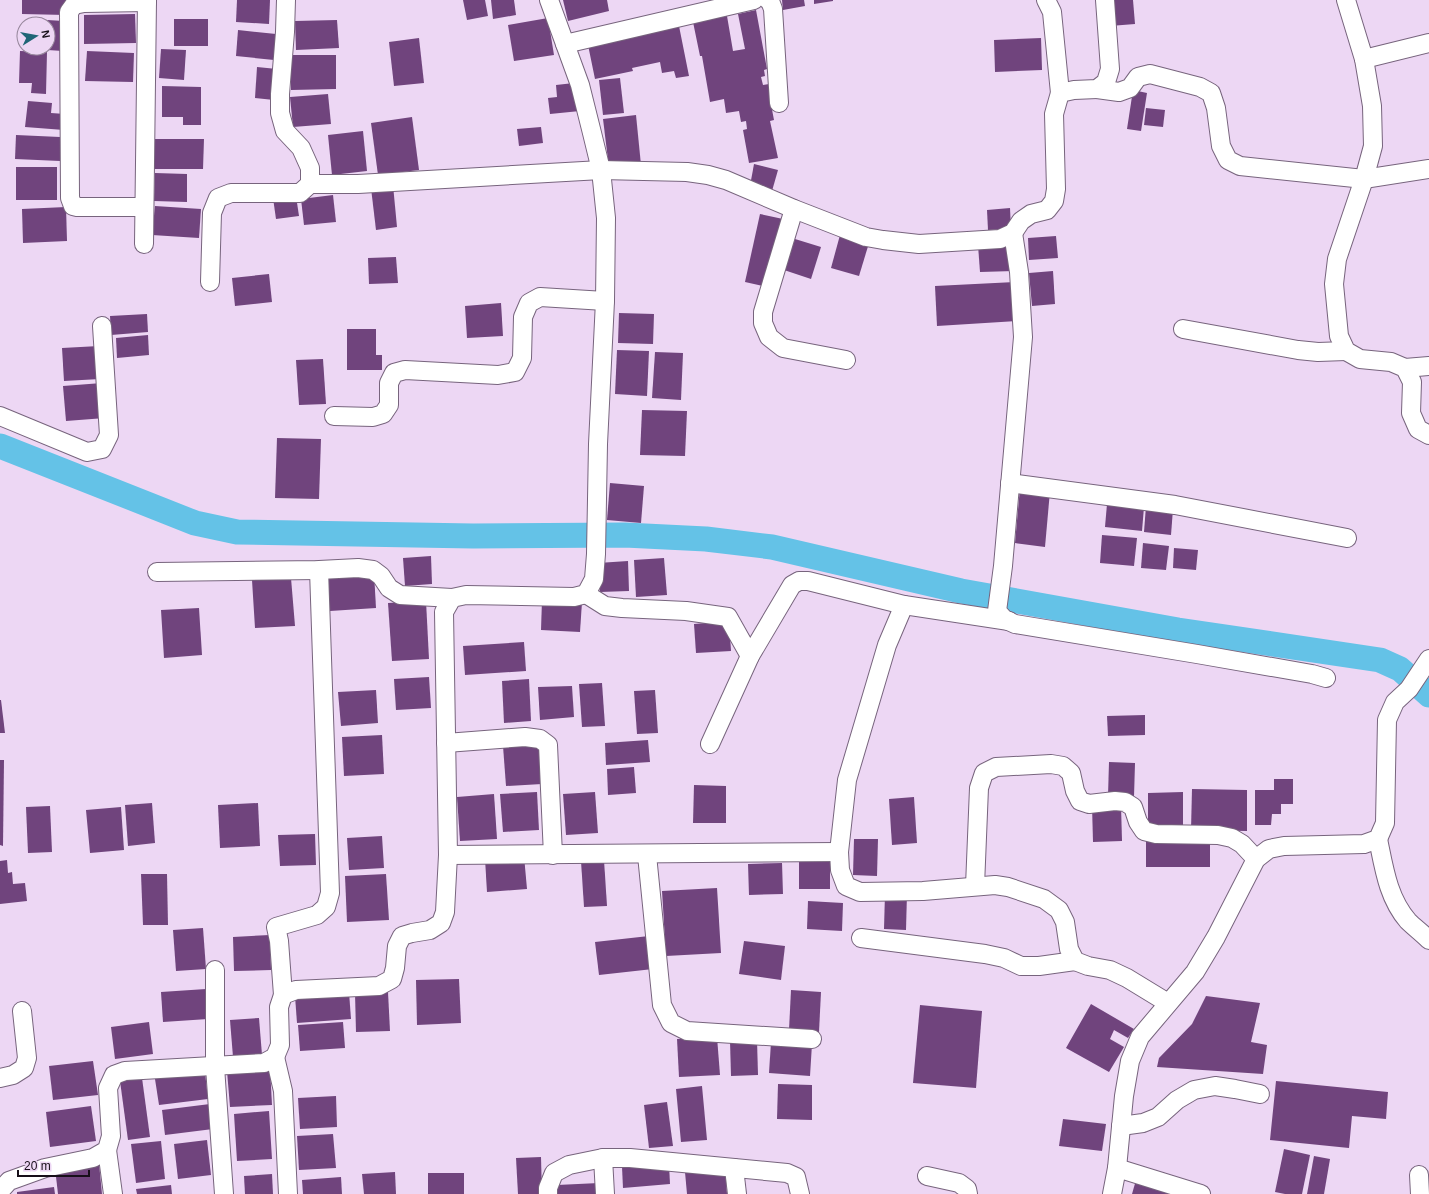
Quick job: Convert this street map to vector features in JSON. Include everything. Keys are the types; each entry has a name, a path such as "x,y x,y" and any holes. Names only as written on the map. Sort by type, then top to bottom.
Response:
{"street":[{"path":"286,0 280,113 285,131 301,148 310,168 310,184"},
{"path":"549,0 580,85 601,170 606,218 605,301 598,444 596,554 594,579 586,594"},
{"path":"565,44 754,0"},
{"path":"768,0 770,1 773,9 778,103"},
{"path":"210,282 212,213 218,198 231,193 300,193 310,184 358,184 601,170 687,172 708,175 726,180 794,210 866,237 883,240 926,243 1000,239 1013,233 1021,221 1031,214 1046,210 1054,201 1056,189 1054,114 1060,94 1052,12 1046,0"},
{"path":"1097,89 1106,82 1110,69 1105,0"},
{"path":"1346,0 1364,59 1372,106 1373,146 1364,179 1337,259 1334,284 1339,336 1346,351"},
{"path":"144,207 77,207 73,206 70,198 69,12 74,5 84,3 147,1 144,244"},
{"path":"1364,59 1429,43"},
{"path":"1060,94 1074,90 1097,89 1119,92 1130,88 1138,77 1150,74 1200,87 1211,93 1216,108 1221,146 1228,160 1240,166 1364,179 1429,169"},
{"path":"794,210 762,312 763,323 769,337 783,348 846,360"},
{"path":"1003,616 1003,566 1023,337 1020,284 1013,233"},
{"path":"334,416 373,417 384,414 389,405 389,383 394,372 405,370 498,375 515,372 522,358 523,317 529,303 540,297 605,301"},
{"path":"0,416 87,452 102,449 109,434 102,326"},
{"path":"1183,329 1298,350 1318,352 1346,351 1360,359 1391,362 1404,368 1429,366"},
{"path":"1404,368 1412,382 1411,413 1418,429 1429,435"},
{"path":"1010,483 1175,505 1347,538"},
{"path":"157,572 319,570 358,568 373,570 382,576 389,588 400,595 452,598 466,594 574,597 586,594 605,606 686,611 728,617 750,656"},
{"path":"288,1194 283,1091 275,1057 280,1045 280,1007 283,995 279,941 276,927 317,915 326,907 330,893 319,570"},
{"path":"710,744 750,656 792,585 799,581 808,581 904,605 1003,616 1015,624 1266,666 1326,678"},
{"path":"283,995 296,990 379,986 392,979 395,968 397,946 402,936 430,930 441,923 445,912 448,855 444,612 452,598"},
{"path":"904,605 887,646 847,780 839,852 840,870 846,886 860,892 923,891 995,885 1008,888 1044,900 1059,910 1065,922 1069,949 1075,961"},
{"path":"1428,660 1409,689 1395,702 1388,720 1385,824 1378,839 1387,881 1396,903 1408,921 1429,940"},
{"path":"446,743 525,737 540,739 548,745 553,856"},
{"path":"975,886 979,788 984,773 996,768 1051,764 1063,766 1071,773 1075,792 1080,801 1089,804 1115,801 1125,802 1133,807 1138,822 1144,831 1156,834 1218,835 1232,838 1242,844 1256,859"},
{"path":"1112,1194 1117,1168 1124,1096 1130,1061 1140,1037 1195,972 1256,859 1268,849 1284,846 1364,844 1378,839"},
{"path":"448,855 553,856 839,852"},
{"path":"647,855 662,1005 671,1023 687,1031 812,1040"},
{"path":"861,938 985,954 1004,958 1021,966 1038,966 1075,961 1088,966 1110,970 1127,978 1168,1003"},
{"path":"215,970 215,1067 224,1194"},
{"path":"0,1078 13,1075 24,1068 27,1058 22,1011"},
{"path":"113,1194 107,1150 111,1136 108,1088 114,1075 125,1072 264,1063 275,1057"},
{"path":"1121,1126 1143,1123 1158,1117 1177,1100 1194,1090 1215,1086 1260,1094"},
{"path":"0,1191 9,1181 45,1168 93,1158 107,1150"},
{"path":"603,1158 605,1194"},
{"path":"548,1194 548,1188 554,1172 569,1165 603,1158 630,1158 787,1174 796,1177 800,1194"},
{"path":"734,1168 737,1194"},
{"path":"1117,1168 1194,1193"},
{"path":"1419,1175 1420,1194"},
{"path":"927,1176 959,1183 967,1189 968,1194"}],"building":[{"path":"22,0 66,0 66,15 22,14"},
{"path":"237,0 270,0 269,24 236,22"},
{"path":"463,0 485,0 488,16 467,20"},
{"path":"491,0 514,0 516,15 493,19"},
{"path":"563,0 607,0 609,11 568,21"},
{"path":"782,0 804,0 805,6 783,10"},
{"path":"814,0 833,0 833,1 814,4"},
{"path":"1109,0 1133,0 1135,24 1110,26"},
{"path":"756,10 767,69 764,70 765,76 761,77 763,85 769,84 771,94 769,94 774,120 770,121 778,158 749,163 743,130 747,129 746,121 741,122 739,111 726,113 724,99 710,102 702,56 700,56 693,22 727,16 733,51 745,49 738,14"},
{"path":"135,14 136,43 84,44 84,15"},
{"path":"548,18 554,55 514,61 508,25"},
{"path":"174,19 208,19 208,46 174,46"},
{"path":"337,20 339,48 296,50 295,21"},
{"path":"56,21 64,21 63,51 56,51"},
{"path":"679,26 689,76 676,78 674,71 662,73 660,62 632,68 633,71 595,79 588,45"},
{"path":"238,30 276,34 274,60 236,56"},
{"path":"419,38 424,83 394,86 389,42"},
{"path":"1041,38 1042,70 995,72 994,40"},
{"path":"161,49 186,50 184,80 159,78"},
{"path":"87,51 134,53 133,82 85,81"},
{"path":"291,55 336,55 336,89 291,90"},
{"path":"20,56 47,56 46,94 31,93 32,83 19,83"},
{"path":"257,67 277,69 274,100 255,98"},
{"path":"620,78 624,113 603,115 599,80"},
{"path":"574,83 580,111 550,114 548,98 557,97 556,85"},
{"path":"162,86 201,87 201,125 183,125 183,117 162,117"},
{"path":"1133,90 1147,93 1141,131 1127,129"},
{"path":"328,94 331,124 293,127 290,97"},
{"path":"28,101 52,103 51,113 65,114 64,130 25,127"},
{"path":"1146,108 1165,110 1163,127 1144,125"},
{"path":"636,115 641,165 609,168 603,119"},
{"path":"412,117 419,170 378,175 371,123"},
{"path":"541,127 543,143 519,146 517,129"},
{"path":"363,131 367,171 332,175 328,135"},
{"path":"16,135 60,137 60,161 15,159"},
{"path":"152,139 204,139 203,169 152,169"},
{"path":"754,164 778,170 772,191 750,186"},
{"path":"16,167 57,167 57,200 16,200"},
{"path":"155,173 187,174 187,202 154,201"},
{"path":"393,185 397,227 376,230 371,188"},
{"path":"333,195 336,222 304,225 301,199"},
{"path":"296,196 299,216 276,219 273,198"},
{"path":"155,206 201,209 199,238 152,235"},
{"path":"66,207 67,241 23,243 22,209"},
{"path":"1010,208 1011,229 988,230 987,210"},
{"path":"760,214 783,219 768,287 745,282"},
{"path":"840,235 869,243 859,276 831,268"},
{"path":"1056,236 1058,258 1029,260 1028,238"},
{"path":"795,239 821,247 811,279 784,270"},
{"path":"1012,243 1014,271 980,272 978,245"},
{"path":"396,257 398,283 369,284 368,258"},
{"path":"1053,271 1055,304 1032,306 1029,273"},
{"path":"269,274 272,302 235,306 232,278"},
{"path":"1015,282 1017,321 937,326 935,286"},
{"path":"501,303 503,336 467,338 465,306"},
{"path":"619,313 654,314 653,344 618,343"},
{"path":"147,314 148,332 111,335 110,316"},
{"path":"347,329 376,329 376,355 382,355 382,370 347,370"},
{"path":"148,335 149,355 117,358 116,338"},
{"path":"99,346 100,379 64,381 62,348"},
{"path":"617,350 649,351 647,396 615,394"},
{"path":"655,352 683,353 681,400 652,398"},
{"path":"323,359 326,404 299,405 296,360"},
{"path":"102,383 105,418 66,421 63,386"},
{"path":"642,410 687,411 685,456 640,455"},
{"path":"277,438 321,439 319,499 275,498"},
{"path":"610,483 644,486 641,523 607,520"},
{"path":"1020,488 1050,491 1045,547 1015,543"},
{"path":"1107,504 1144,507 1142,531 1105,527"},
{"path":"1146,506 1173,509 1171,535 1144,532"},
{"path":"1102,535 1137,538 1134,566 1100,563"},
{"path":"1143,543 1169,546 1166,570 1141,568"},
{"path":"1174,548 1198,550 1196,570 1173,568"},
{"path":"431,556 432,584 405,586 403,558"},
{"path":"664,558 667,595 636,597 634,560"},
{"path":"628,561 629,591 600,592 598,563"},
{"path":"374,573 376,608 330,611 328,576"},
{"path":"291,578 295,626 255,628 252,580"},
{"path":"542,600 582,602 580,632 541,630"},
{"path":"426,601 429,659 392,661 388,603"},
{"path":"199,608 202,655 164,658 161,610"},
{"path":"729,621 731,651 696,653 694,624"},
{"path":"524,642 526,671 465,675 463,646"},
{"path":"429,677 431,708 396,710 394,679"},
{"path":"529,679 531,721 504,723 502,681"},
{"path":"602,683 605,726 582,727 579,684"},
{"path":"572,686 574,717 540,720 538,687"},
{"path":"376,690 378,723 341,726 338,692"},
{"path":"655,690 658,733 637,734 634,691"},
{"path":"1,700 5,733 0,733"},
{"path":"1145,715 1145,735 1108,736 1107,716"},
{"path":"382,735 384,774 344,776 342,737"},
{"path":"648,740 650,762 606,765 605,743"},
{"path":"539,744 542,784 506,786 503,746"},
{"path":"0,760 4,760 3,846 0,845"},
{"path":"1109,762 1135,763 1134,797 1108,796"},
{"path":"634,767 636,793 608,795 607,769"},
{"path":"1274,779 1293,779 1293,804 1281,804 1281,814 1272,814 1271,825 1255,825 1255,790 1274,790"},
{"path":"694,785 726,786 726,823 693,823"},
{"path":"1192,789 1247,790 1247,831 1191,830"},
{"path":"537,792 539,830 503,832 500,794"},
{"path":"595,792 598,833 566,835 563,794"},
{"path":"1183,792 1183,830 1148,830 1148,793"},
{"path":"494,794 497,839 460,841 457,797"},
{"path":"914,797 917,843 892,845 889,799"},
{"path":"152,803 155,843 128,846 125,805"},
{"path":"258,803 260,846 220,848 218,805"},
{"path":"1092,805 1121,805 1122,841 1093,842"},
{"path":"50,806 52,852 28,853 26,807"},
{"path":"121,807 124,850 90,853 86,810"},
{"path":"315,834 316,865 280,866 278,835"},
{"path":"382,836 384,868 349,870 347,838"},
{"path":"1146,836 1210,837 1210,867 1146,867"},
{"path":"854,839 878,839 877,876 853,875"},
{"path":"524,856 527,889 487,892 485,859"},
{"path":"799,859 830,860 830,889 799,889"},
{"path":"7,860 8,873 12,872 13,884 25,883 27,901 0,904 0,861"},
{"path":"604,860 607,906 584,907 581,861"},
{"path":"782,863 783,894 749,895 748,864"},
{"path":"141,874 167,874 168,925 143,925"},
{"path":"386,874 389,920 347,922 345,876"},
{"path":"717,888 721,953 666,956 662,891"},
{"path":"885,893 907,893 906,930 884,929"},
{"path":"808,901 843,903 842,931 807,929"},
{"path":"203,928 206,969 176,971 173,930"},
{"path":"270,935 271,970 234,971 233,937"},
{"path":"649,936 653,969 599,975 595,942"},
{"path":"744,941 785,946 781,980 739,974"},
{"path":"459,979 461,1023 417,1025 416,980"},
{"path":"206,989 208,1019 163,1022 161,992"},
{"path":"791,990 821,992 819,1032 789,1030"},
{"path":"349,992 351,1019 297,1023 295,996"},
{"path":"388,992 390,1031 356,1032 355,993"},
{"path":"1206,996 1260,1003 1251,1042 1267,1045 1263,1074 1157,1067 1159,1058 1192,1024"},
{"path":"1091,1004 1134,1029 1128,1038 1114,1030 1110,1039 1124,1047 1109,1072 1066,1048"},
{"path":"920,1005 982,1011 976,1088 913,1083"},
{"path":"259,1018 262,1055 233,1057 230,1020"},
{"path":"149,1022 153,1054 115,1059 111,1027"},
{"path":"343,1022 345,1048 300,1051 298,1025"},
{"path":"717,1037 720,1075 679,1077 677,1039"},
{"path":"757,1040 758,1075 731,1076 730,1041"},
{"path":"771,1042 812,1044 810,1076 769,1073"},
{"path":"93,1061 98,1095 53,1100 49,1066"},
{"path":"270,1068 272,1105 230,1107 227,1071"},
{"path":"205,1072 208,1099 159,1105 155,1079"},
{"path":"142,1078 150,1137 128,1140 120,1081"},
{"path":"1276,1081 1388,1092 1386,1119 1352,1116 1349,1148 1270,1140"},
{"path":"778,1084 812,1085 812,1120 777,1119"},
{"path":"702,1086 707,1140 681,1142 676,1089"},
{"path":"336,1096 337,1127 300,1129 298,1098"},
{"path":"667,1102 673,1146 649,1148 644,1105"},
{"path":"210,1104 213,1129 165,1135 162,1110"},
{"path":"91,1106 96,1141 50,1147 46,1112"},
{"path":"269,1111 272,1159 237,1161 234,1114"},
{"path":"1063,1119 1106,1124 1102,1151 1059,1146"},
{"path":"333,1134 336,1168 299,1170 297,1136"},
{"path":"207,1140 211,1175 178,1179 174,1144"},
{"path":"161,1141 165,1179 136,1183 131,1144"},
{"path":"1284,1149 1310,1155 1302,1194 1285,1194 1275,1192"},
{"path":"1314,1156 1330,1159 1324,1194 1307,1194"},
{"path":"541,1157 542,1194 518,1194 516,1158"},
{"path":"99,1163 102,1194 58,1194 55,1168"},
{"path":"669,1164 670,1184 623,1188 622,1167"},
{"path":"725,1168 727,1194 687,1194 685,1172"},
{"path":"395,1172 396,1194 364,1194 362,1174"},
{"path":"428,1173 464,1173 464,1194 428,1194"},
{"path":"272,1174 273,1194 245,1194 244,1176"},
{"path":"341,1177 342,1194 303,1194 302,1180"},
{"path":"1136,1180 1180,1194 1132,1194"},
{"path":"599,1183 599,1194 557,1194 557,1185"},
{"path":"171,1185 172,1194 137,1194 136,1189"},
{"path":"54,1187 55,1194 17,1194 17,1192"}],"waterway":[{"path":"0,446 195,523 237,532 473,536 625,535 706,539 772,547 961,591 1178,630 1380,660 1400,669 1429,695"}]}
